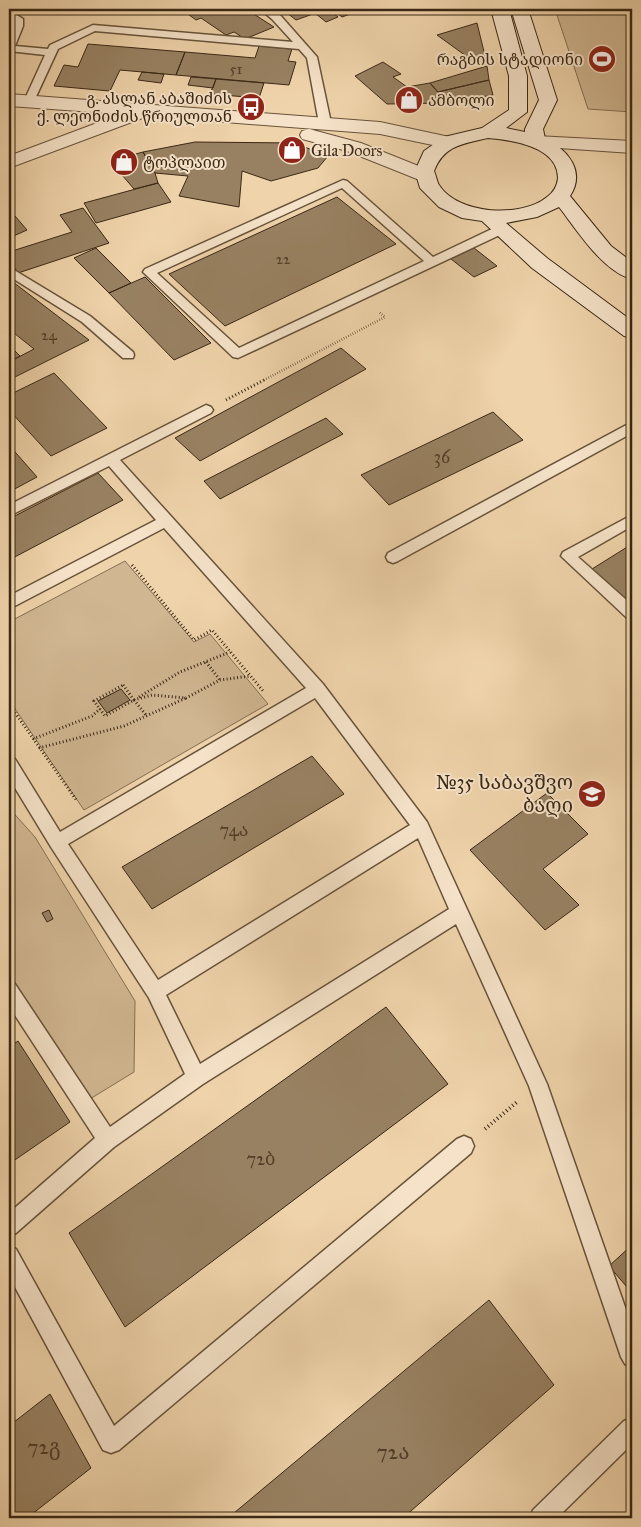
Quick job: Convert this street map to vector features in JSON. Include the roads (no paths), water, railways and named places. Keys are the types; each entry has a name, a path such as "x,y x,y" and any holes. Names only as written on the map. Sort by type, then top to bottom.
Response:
{"main road":[{"path":"488,132 518,112 518,76 500,9"},
{"path":"520,9 548,100 534,129 536,142"},
{"path":"9,100 380,128 447,142"},
{"path":"9,162 150,110"},
{"path":"225,116 354,147 424,176"},
{"path":"495,224 543,210 560,197 567,184 566,169 561,159 550,149 536,142 513,135 488,132 466,135 447,142 434,151 426,163 424,176 430,190 444,203 495,224 553,272 632,331"},
{"path":"536,142 632,147"},
{"path":"566,169 578,156 632,154"},
{"path":"560,197 604,251 632,272"}],"lane":[{"path":"265,9 276,17 312,57 325,123"},
{"path":"9,13 18,19 18,26 9,48 52,53"},
{"path":"29,101 54,47 93,28 302,46"},
{"path":"432,262 343,183 149,272 238,354 432,262 495,224"},
{"path":"9,271 86,319 128,355"},
{"path":"9,511 206,410"},
{"path":"393,558 632,428"},
{"path":"111,459 317,689 421,827 538,1084 632,1357"},
{"path":"632,520 568,556 632,614"},
{"path":"9,603 166,521"},
{"path":"57,842 317,689"},
{"path":"9,764 57,842 155,992 196,1077"},
{"path":"155,992 421,827"},
{"path":"9,1226 107,1140 196,1077 459,912"},
{"path":"9,990 107,1140"},
{"path":"9,1256 110,1442 464,1146"},
{"path":"541,1518 632,1429"}],"place":[{"name":"რაგბის სტადიონი","path":"602,59"},
{"name":"ამბოლი","path":"409,100"},
{"name":"გ. ასლან აბაშიძის ქ. ლეონიძის წრიულთან","path":"251,107"},
{"name":"Gila Doors","path":"292,150"},
{"name":"ტოპლაით","path":"124,162"},
{"name":"№35 საბავშვო ბაღი","path":"592,794"}]}
